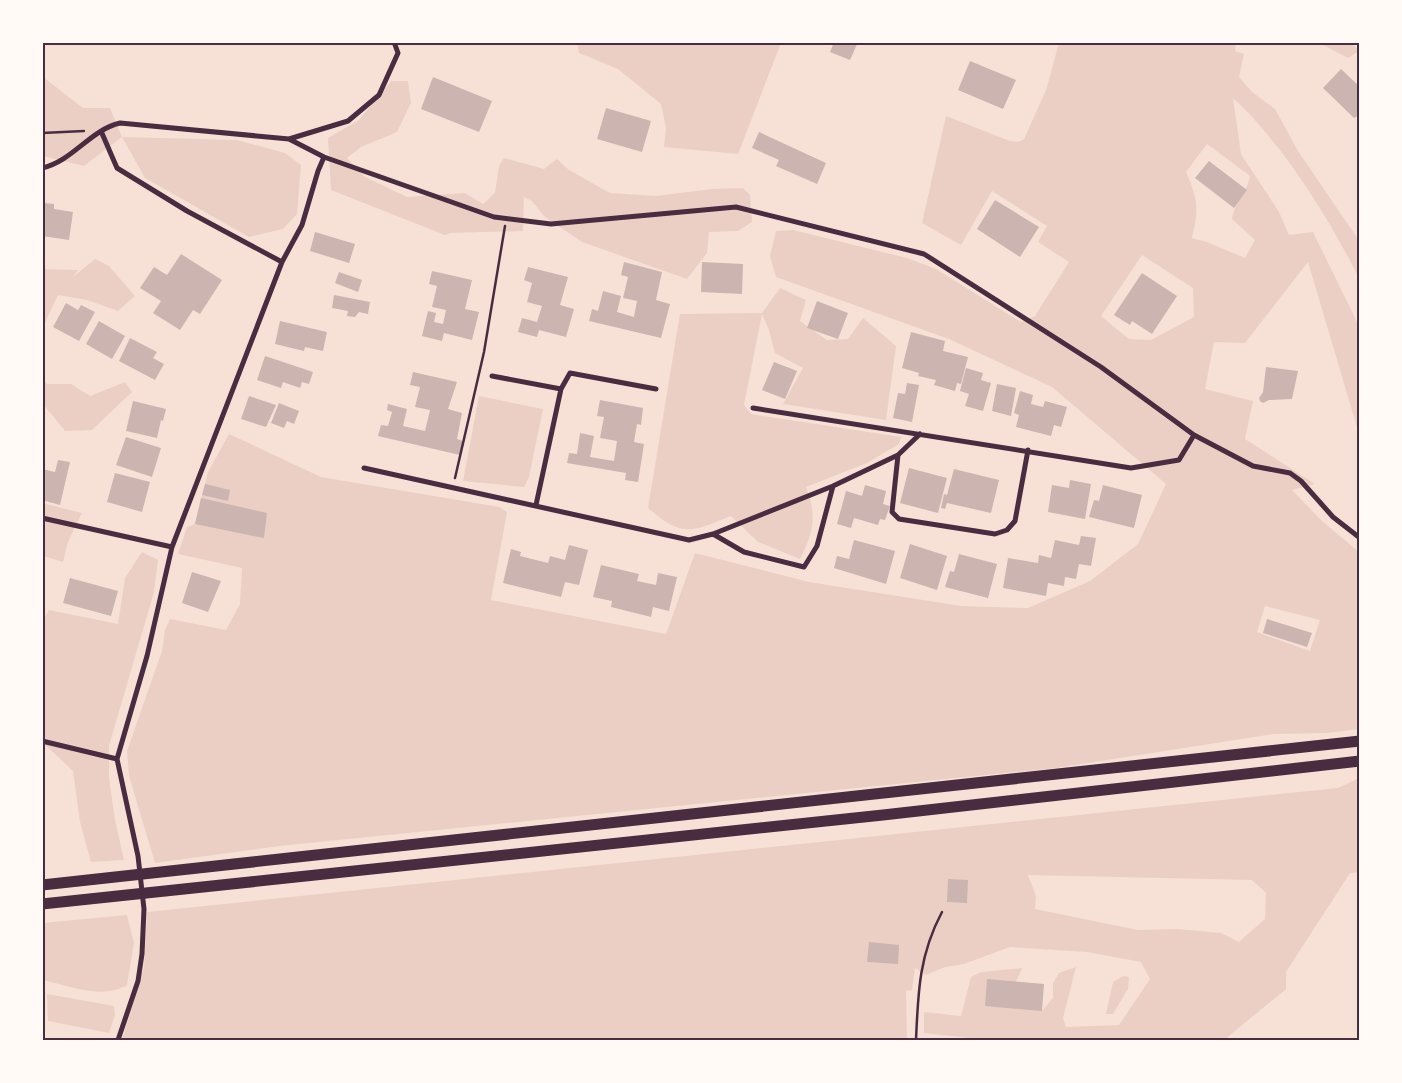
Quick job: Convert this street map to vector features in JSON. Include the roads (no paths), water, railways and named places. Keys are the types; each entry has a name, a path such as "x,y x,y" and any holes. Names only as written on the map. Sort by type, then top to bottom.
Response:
{"highway":[{"path":"42,885 1360,741"},
{"path":"42,904 882,815 1358,761"}],"street":[{"path":"289,139 348,121 379,95 398,54 394,42"},
{"path":"42,168 60,162 101,131 109,126 120,123 289,139 324,157 494,217 551,224 736,208 924,254 1101,366 1194,435 1253,466 1290,473 1301,481 1332,517 1360,538"},
{"path":"101,131 117,168 187,211 282,262"},
{"path":"118,1040 138,981 142,954 144,909 138,856 118,759 147,656 172,547 282,262 302,225 324,157"},
{"path":"536,504 561,389 570,373 656,389"},
{"path":"492,376 561,389"},
{"path":"753,408 1028,450 1131,468 1179,460 1194,435"},
{"path":"364,468 536,504 689,540 713,534 832,486 898,455 920,434"},
{"path":"898,455 892,512 899,519 995,534 1007,530 1015,521 1028,450"},
{"path":"713,534 744,552 804,567 817,546 832,486"},
{"path":"42,518 172,547"},
{"path":"42,740 118,759"}]}
